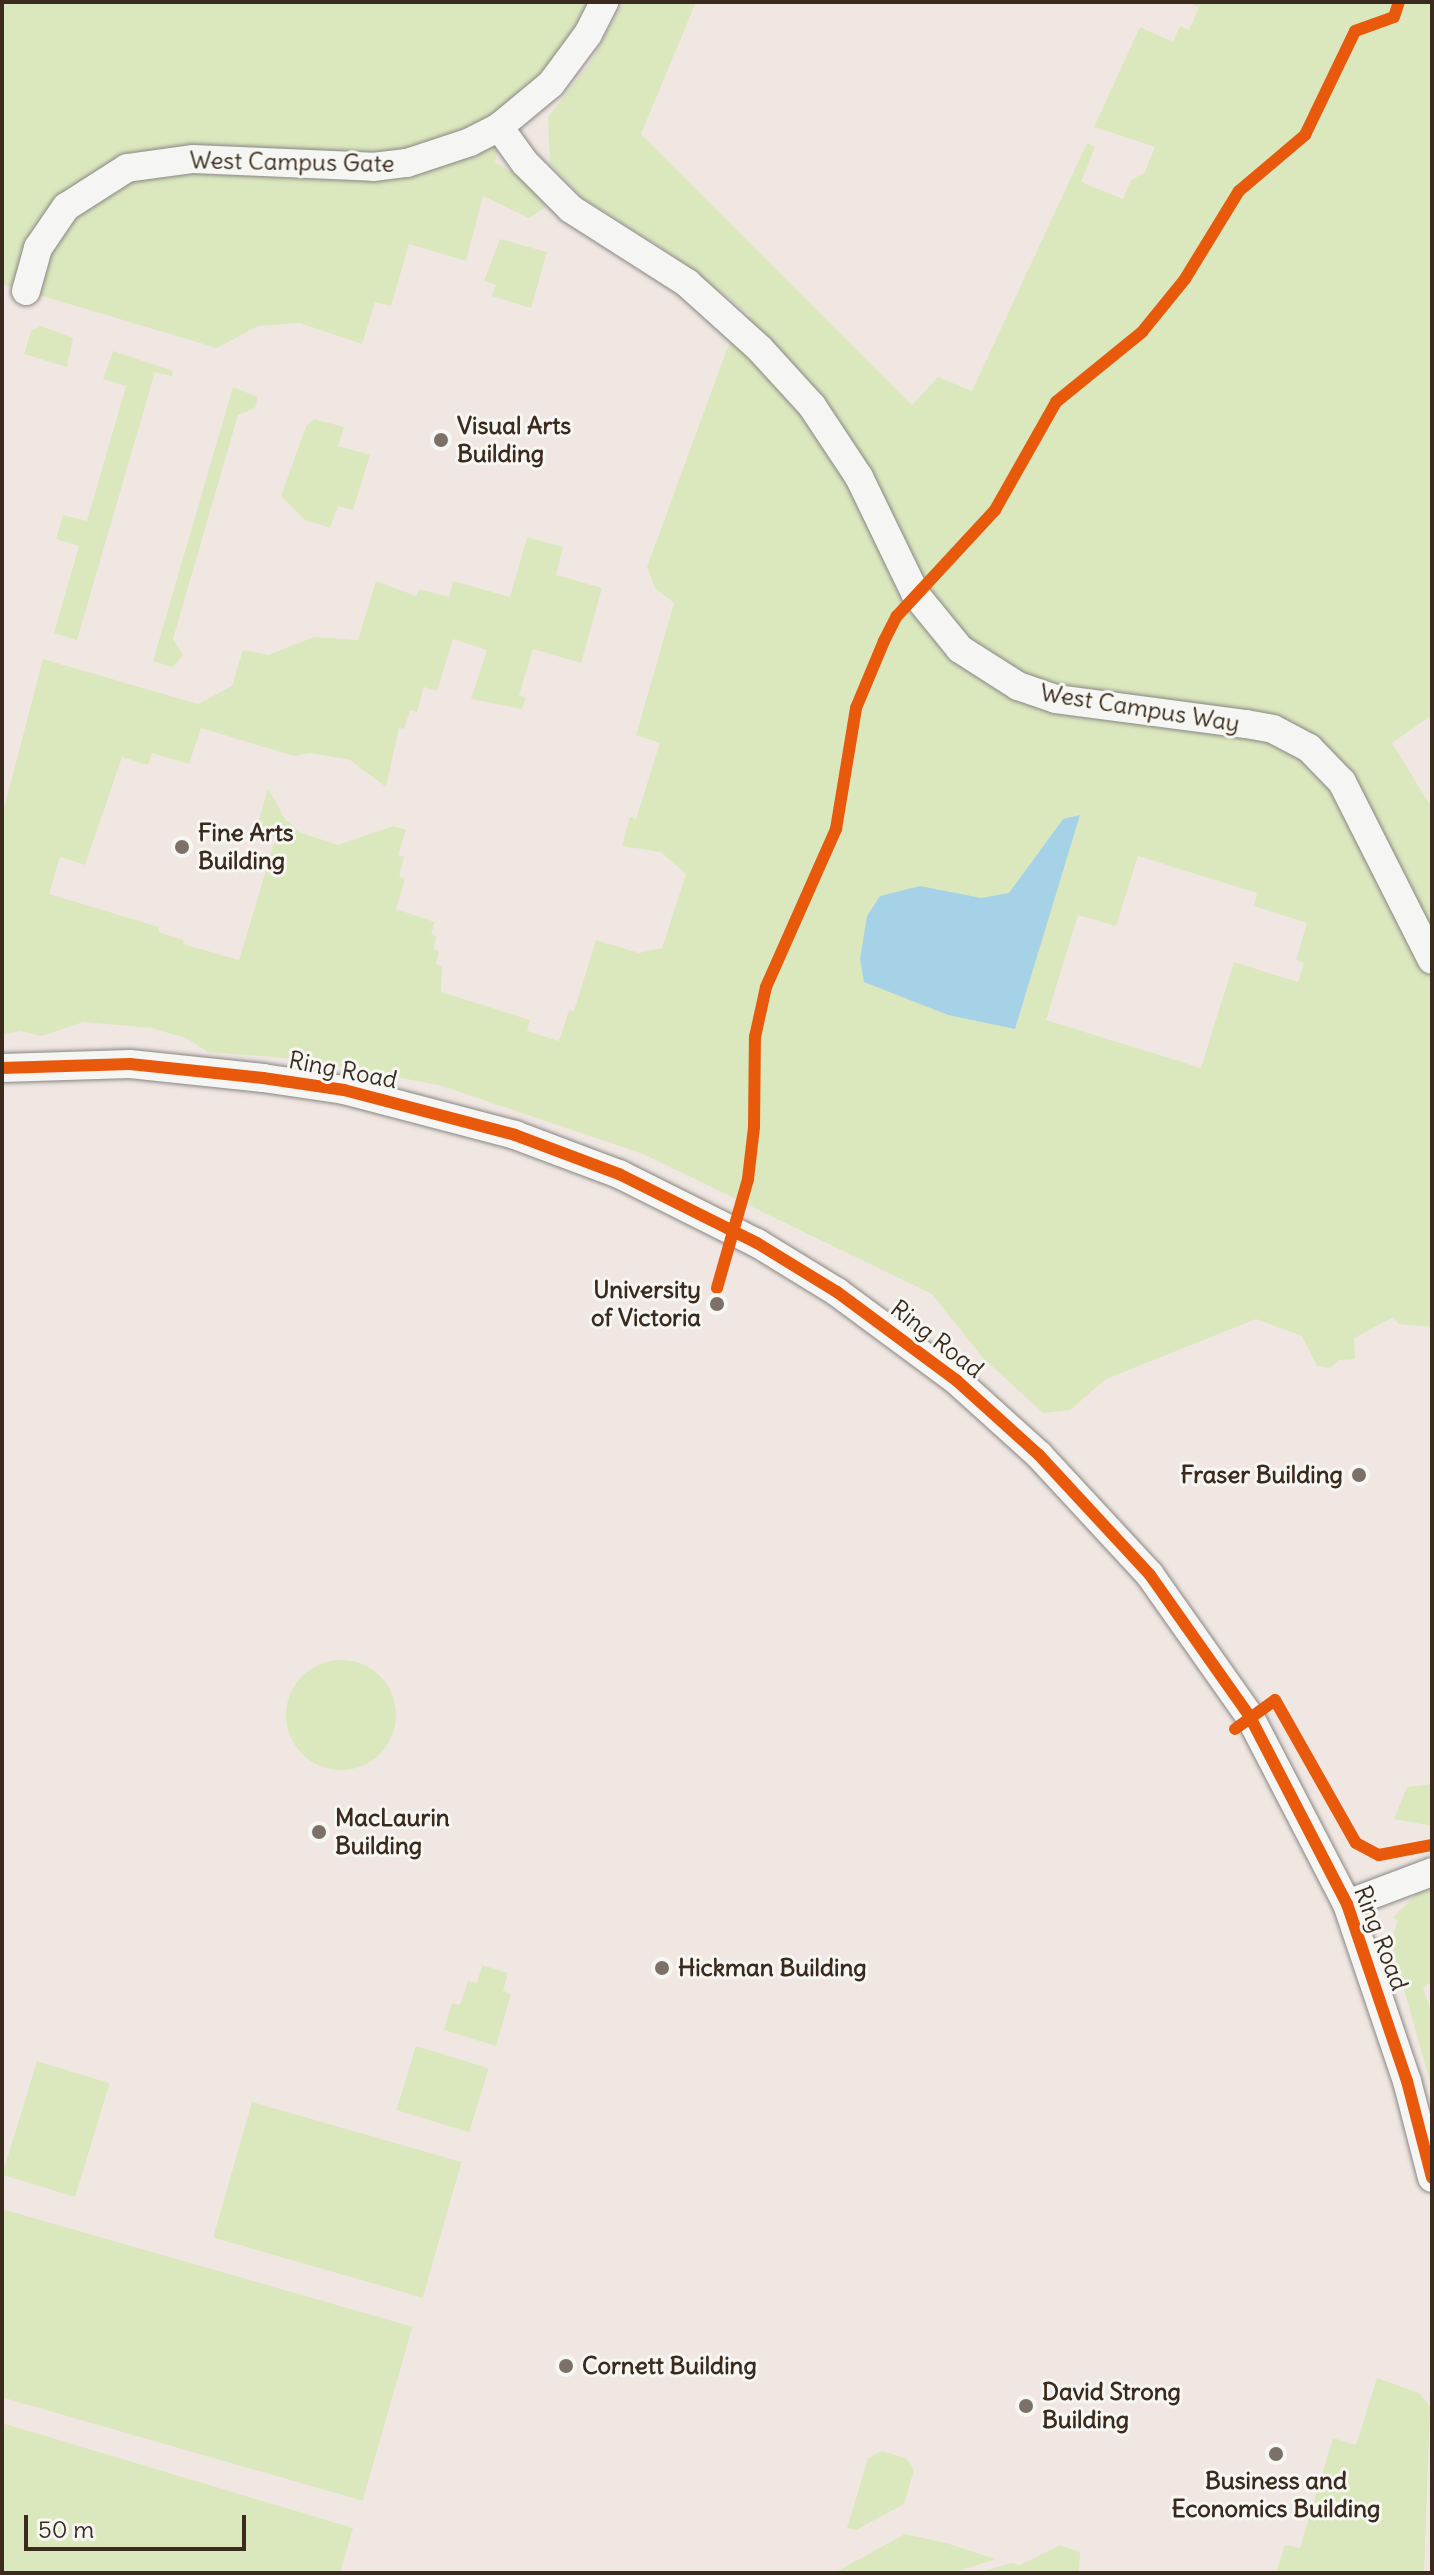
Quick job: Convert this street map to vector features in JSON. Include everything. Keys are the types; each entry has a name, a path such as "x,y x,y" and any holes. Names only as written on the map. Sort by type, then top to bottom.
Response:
{"street":[{"name":"West Campus Gate","path":"26,291 38,248 58,217 85,191 127,168 193,159 373,167 439,154 499,127 551,84 588,34 604,2"},
{"name":"West Campus Way","path":"499,127 525,163 571,209 687,283 760,349 812,406 859,477 916,595 960,649 1018,686 1047,696 1273,729 1309,748 1349,794 1432,960"},
{"name":"Ring Road","path":"2,1068 130,1064 189,1069 344,1090 445,1113 619,1174 687,1205 837,1292 995,1412 1150,1575 1243,1705 1347,1904 1403,2068 1432,2178"},
{"path":"1347,1904 1432,1872"}],"shaded area":[{"name":"University of Victoria","path":"2,2 1361,2 1432,35 1432,2573 2,2573"}],"green space":[{"path":"2,2 586,2 570,40 507,109 495,162 521,177 546,207 529,218 483,196 466,261 409,244 391,306 375,302 362,344 300,323 258,326 217,348 2,284"},
{"path":"624,2 696,2 641,134 912,405 938,377 972,391 1087,143 1095,147 1081,182 1123,199 1131,180 1144,173 1155,147 1094,127 1140,27 1173,42 1180,26 1189,30 1199,8 1188,2 1432,2 1432,715 1392,743 1432,808 1432,1327 1398,1324 1394,1317 1354,1338 1355,1359 1339,1360 1330,1368 1317,1366 1302,1336 1256,1319 1106,1379 1070,1410 1043,1413 983,1358 932,1294 641,1153 439,1085 297,1059 208,1052 186,1038 151,1028 83,1022 42,1036 21,1031 2,1035 2,816 43,659 198,704 232,686 243,650 268,655 314,637 358,640 376,581 416,596 419,589 449,597 453,581 510,597 527,537 563,547 556,575 602,588 581,663 533,649 519,695 526,698 522,709 471,699 487,650 453,639 437,691 424,687 417,712 410,710 404,729 399,728 386,787 350,760 310,753 294,756 201,728 189,764 152,753 148,765 122,757 85,865 60,857 49,894 159,927 158,932 184,940 183,944 239,960 276,837 256,830 268,788 285,819 301,833 338,845 393,826 406,830 398,855 404,857 399,876 405,879 396,909 435,922 431,934 437,937 433,949 439,951 436,964 442,966 441,992 530,1020 527,1031 559,1041 569,1010 574,1011 596,940 639,953 662,948 686,874 661,852 622,846 630,817 636,819 660,743 636,735 674,603 655,588 647,567 727,349 750,315 673,255 584,199 550,163 548,117 590,63","holes":["1138,856 1257,893 1254,906 1307,923 1296,960 1304,963 1298,982 1234,962 1201,1068 1046,1020 1078,915 1116,926"]},
{"path":"500,239 547,252 531,308 492,296 496,285 484,281"},
{"path":"41,326 73,338 67,367 24,354 31,331"},
{"path":"113,351 173,371 172,376 155,372 77,640 54,633 79,546 56,539 63,515 87,521 126,386 103,379"},
{"path":"233,387 258,397 255,408 238,415 173,639 183,655 173,667 153,661"},
{"path":"314,419 344,427 338,446 370,455 353,510 338,506 330,528 305,520 281,496 306,426"},
{"path":"341,1660 362,1665 380,1676 391,1694 396,1715 391,1736 380,1754 362,1765 341,1770 320,1765 302,1754 291,1736 286,1715 291,1694 302,1676 320,1665"},
{"path":"1432,1784 1432,1826 1394,1819 1407,1787"},
{"path":"1432,1888 1432,1981 1423,1988 1432,2014 1432,2089 1391,1943 1398,1920 1393,1917 1417,1894"},
{"path":"482,1965 508,1973 503,1991 511,1994 496,2046 444,2030 452,2003 460,2005 468,1981 477,1983"},
{"path":"416,2046 489,2068 469,2132 396,2110"},
{"path":"37,2061 110,2083 75,2197 2,2175"},
{"path":"252,2102 462,2162 423,2298 213,2238"},
{"path":"2,2209 412,2327 363,2501 2,2397"},
{"path":"1377,2378 1419,2393 1430,2406 1424,2573 1276,2573 1285,2545 1300,2548 1333,2438 1356,2445"},
{"path":"2,2423 353,2528 340,2573 2,2573"},
{"path":"882,2451 907,2459 914,2470 904,2504 856,2530 847,2528 868,2458"},
{"path":"905,2534 996,2559 953,2573 834,2573"},
{"path":"1060,2545 1080,2552 1079,2573 978,2573 1011,2563 1020,2565"}],"water":[{"path":"1080,815 1015,1029 948,1015 864,982 860,959 867,916 880,896 920,886 981,898 1009,893 1063,819"}],"cycle path":[{"path":"717,1288 748,1179 754,1127 755,1037 766,987 836,829 856,708 897,616 995,510 1056,402 1142,332 1185,279 1239,191 1305,135 1355,31 1394,17 1399,2"},
{"path":"2,1068 130,1064 263,1078 344,1090 515,1135 619,1174 757,1243 837,1292 956,1380 1039,1455 1150,1575 1250,1717 1347,1904 1407,2081 1432,2178"},
{"path":"1235,1729 1275,1700 1356,1843 1379,1855 1432,1845"}],"place":[{"name":"Visual Arts Building","path":"441,440"},
{"name":"Fine Arts Building","path":"182,847"},
{"name":"University of Victoria","path":"717,1304"},
{"name":"Fraser Building","path":"1359,1475"},
{"name":"MacLaurin Building","path":"319,1832"},
{"name":"Hickman Building","path":"662,1968"},
{"name":"Cornett Building","path":"566,2366"},
{"name":"David Strong Building","path":"1026,2406"},
{"name":"Business and Economics Building","path":"1276,2454"}]}
